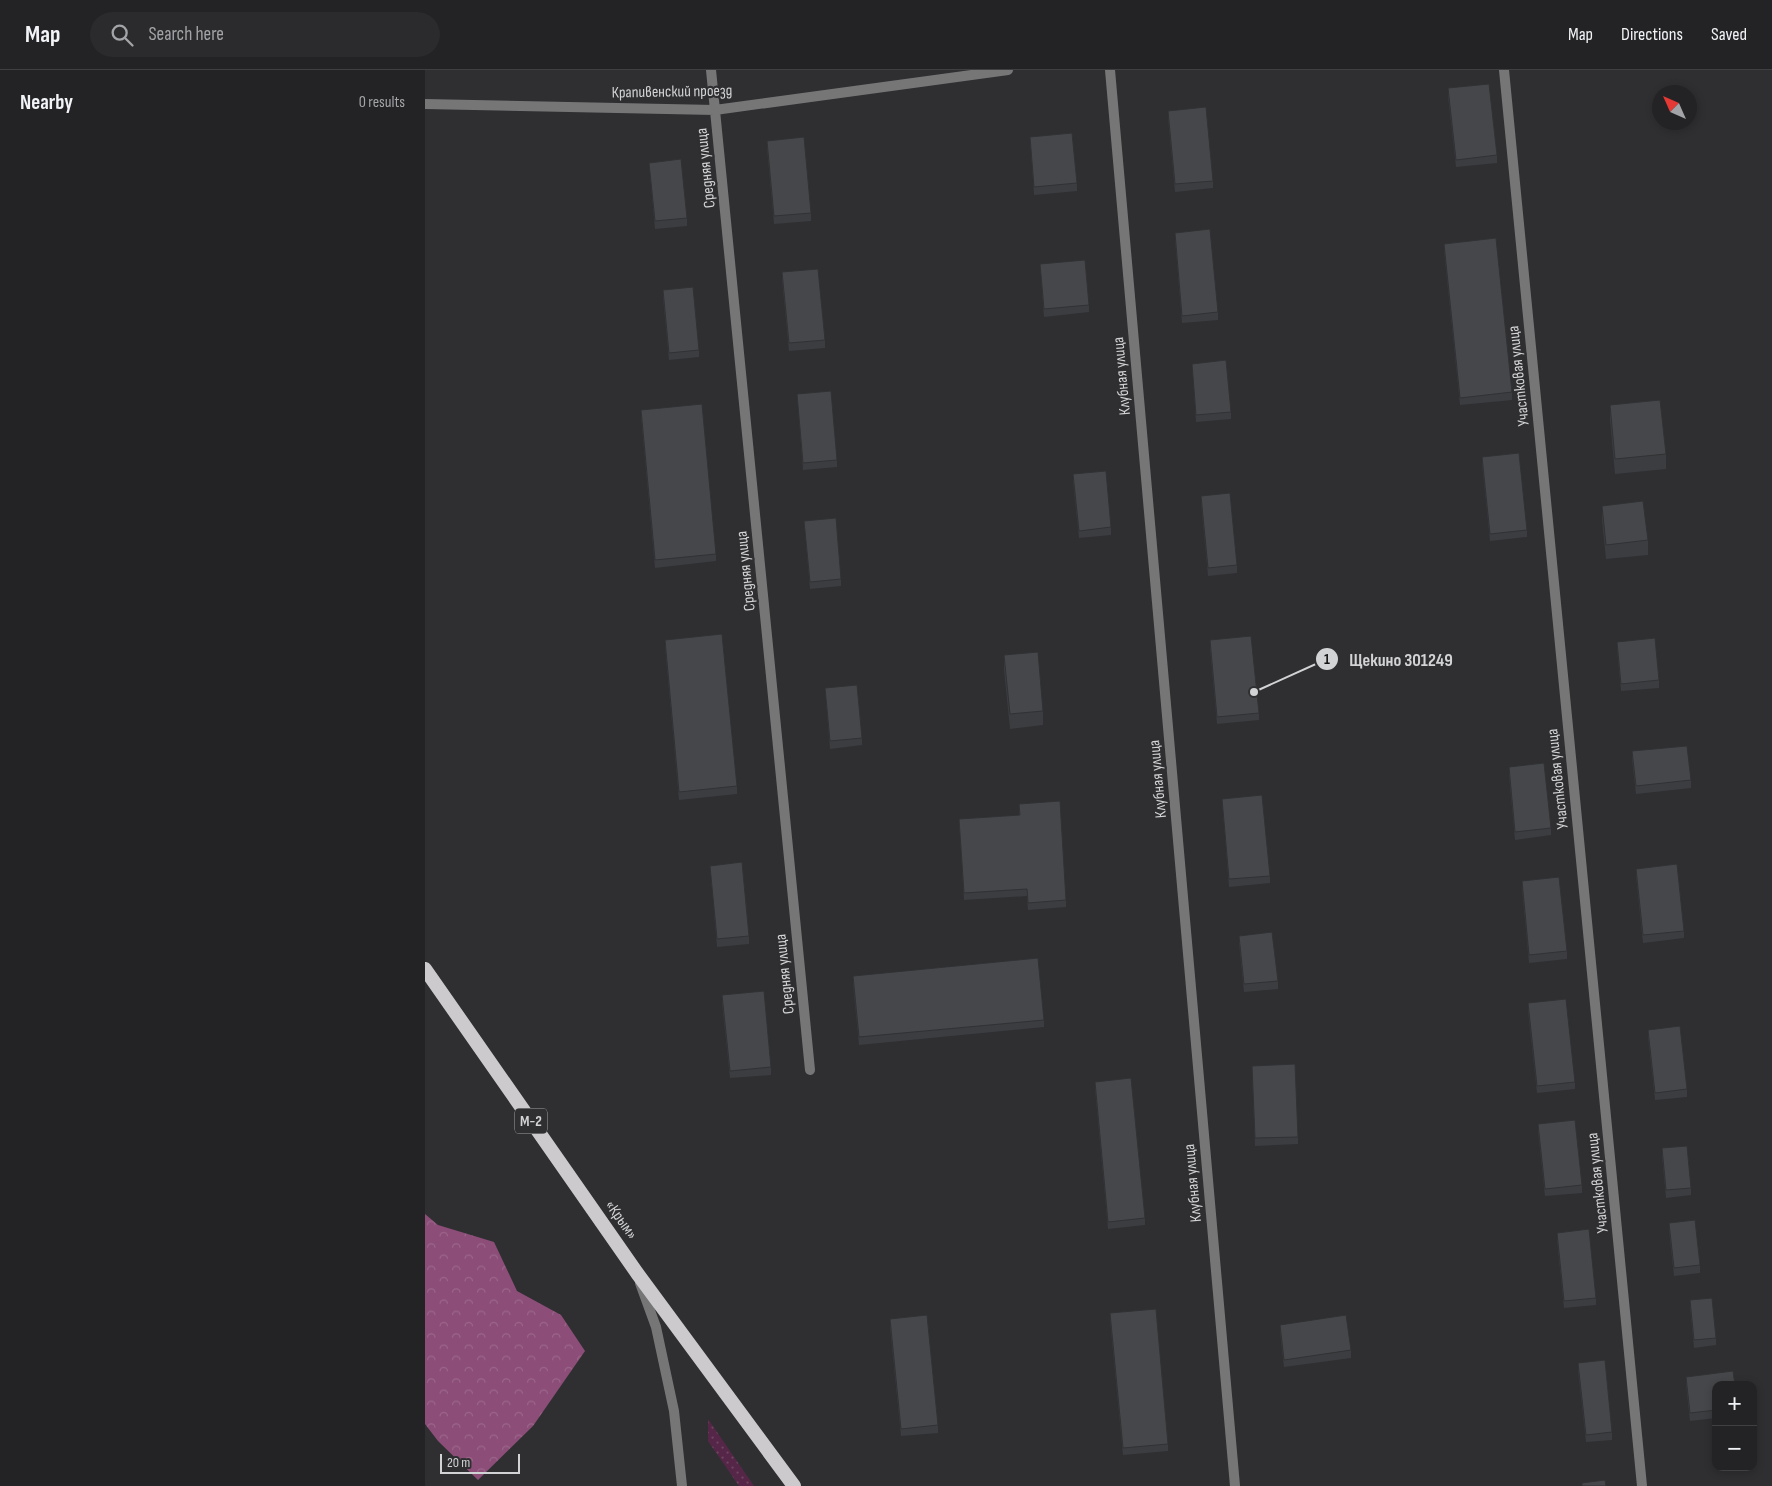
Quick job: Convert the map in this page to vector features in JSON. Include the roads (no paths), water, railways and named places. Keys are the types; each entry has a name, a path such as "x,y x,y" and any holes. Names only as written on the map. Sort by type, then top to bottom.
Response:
{"highway":[{"name":"«Крым»","path":"425,969 637,1273 794,1486"}],"street":[{"name":"Средняя улица","path":"711,70 810,1070"},
{"name":"Крапивенский проезд","path":"425,104 715,110 1007,70"},
{"name":"Клубная улица","path":"1110,70 1235,1486"},
{"name":"Участковая улица","path":"1504,70 1642,1486"},
{"path":"637,1273 658,1336 674,1411 682,1486"}],"place":[{"name":"Щекино 301249","path":"1254,692"}]}
